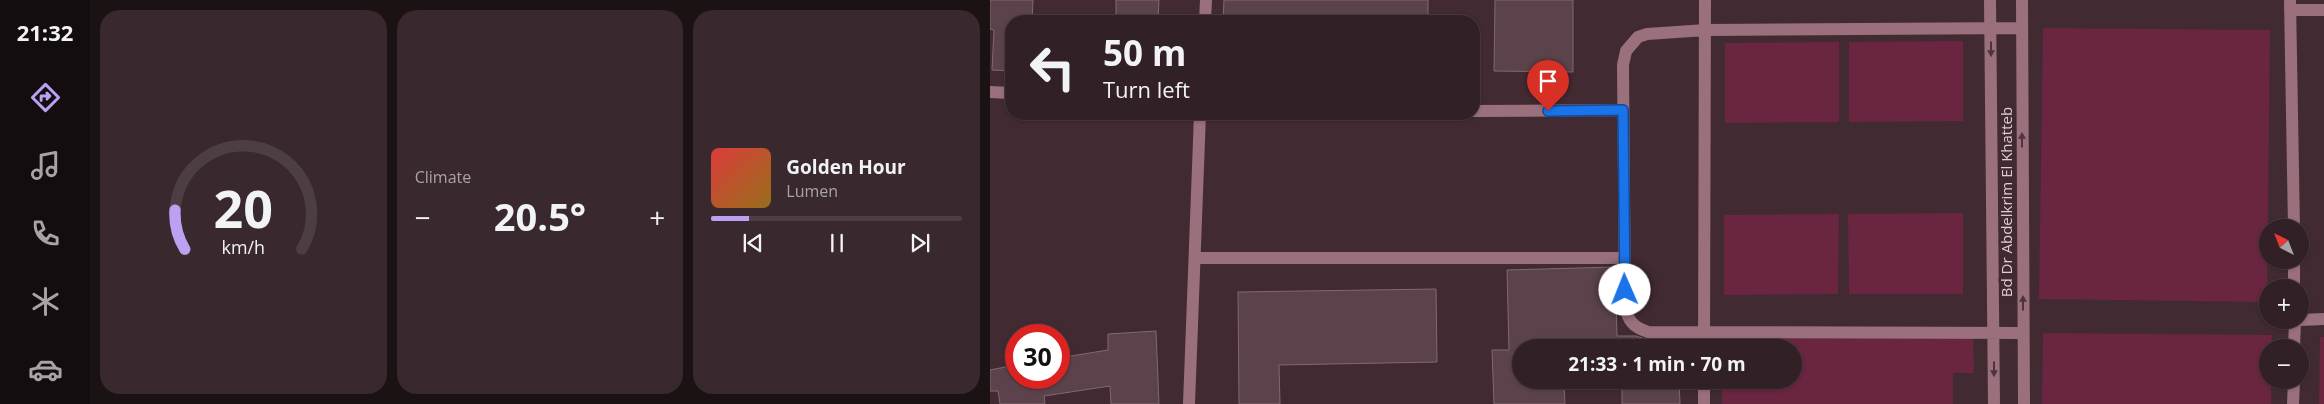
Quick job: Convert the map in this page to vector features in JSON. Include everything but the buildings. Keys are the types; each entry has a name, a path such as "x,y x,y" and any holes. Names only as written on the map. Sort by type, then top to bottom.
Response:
{"street":[{"path":"1205,15 1206,0"},
{"path":"1704,339 1706,0"},
{"path":"1990,0 1994,404"},
{"name":"Bd Dr Abdelkrim El Khatteb","path":"2022,0 2024,404"},
{"path":"2294,219 2290,5 2324,10"},
{"path":"2022,28 1706,30 1647,34 1638,37 1626,51 1623,65 1623,110 1625,306 1627,317 1632,325 1648,332 2023,333"},
{"path":"990,92 1005,93"},
{"path":"1480,111 1623,110"},
{"path":"1189,404 1200,120"},
{"path":"1196,258 1624,258"},
{"path":"2309,320 2324,319"},
{"path":"1704,389 1704,404"},
{"path":"2293,404 2294,389"}],"shaded area":[{"path":"2043,28 2270,30 2268,219 2259,219 2259,269 2267,269 2267,279 2259,279 2259,302 2039,299"},
{"path":"1963,41 1963,121 1849,122 1849,42"},
{"path":"1839,42 1839,122 1725,123 1725,43"},
{"path":"1963,213 1963,294 1849,294 1848,214"},
{"path":"1839,214 1838,294 1724,295 1724,215"},
{"path":"1722,331 1973,333 1974,373 1953,373 1953,404 1722,404 1722,389 1802,389 1802,339 1722,339"},
{"path":"2043,333 2272,335 2272,339 2259,339 2259,389 2271,389 2271,404 2042,404"},
{"path":"2320,337 2324,337 2324,404 2319,404"}],"route":[{"path":"1548,111 1623,110 1625,290"}]}
